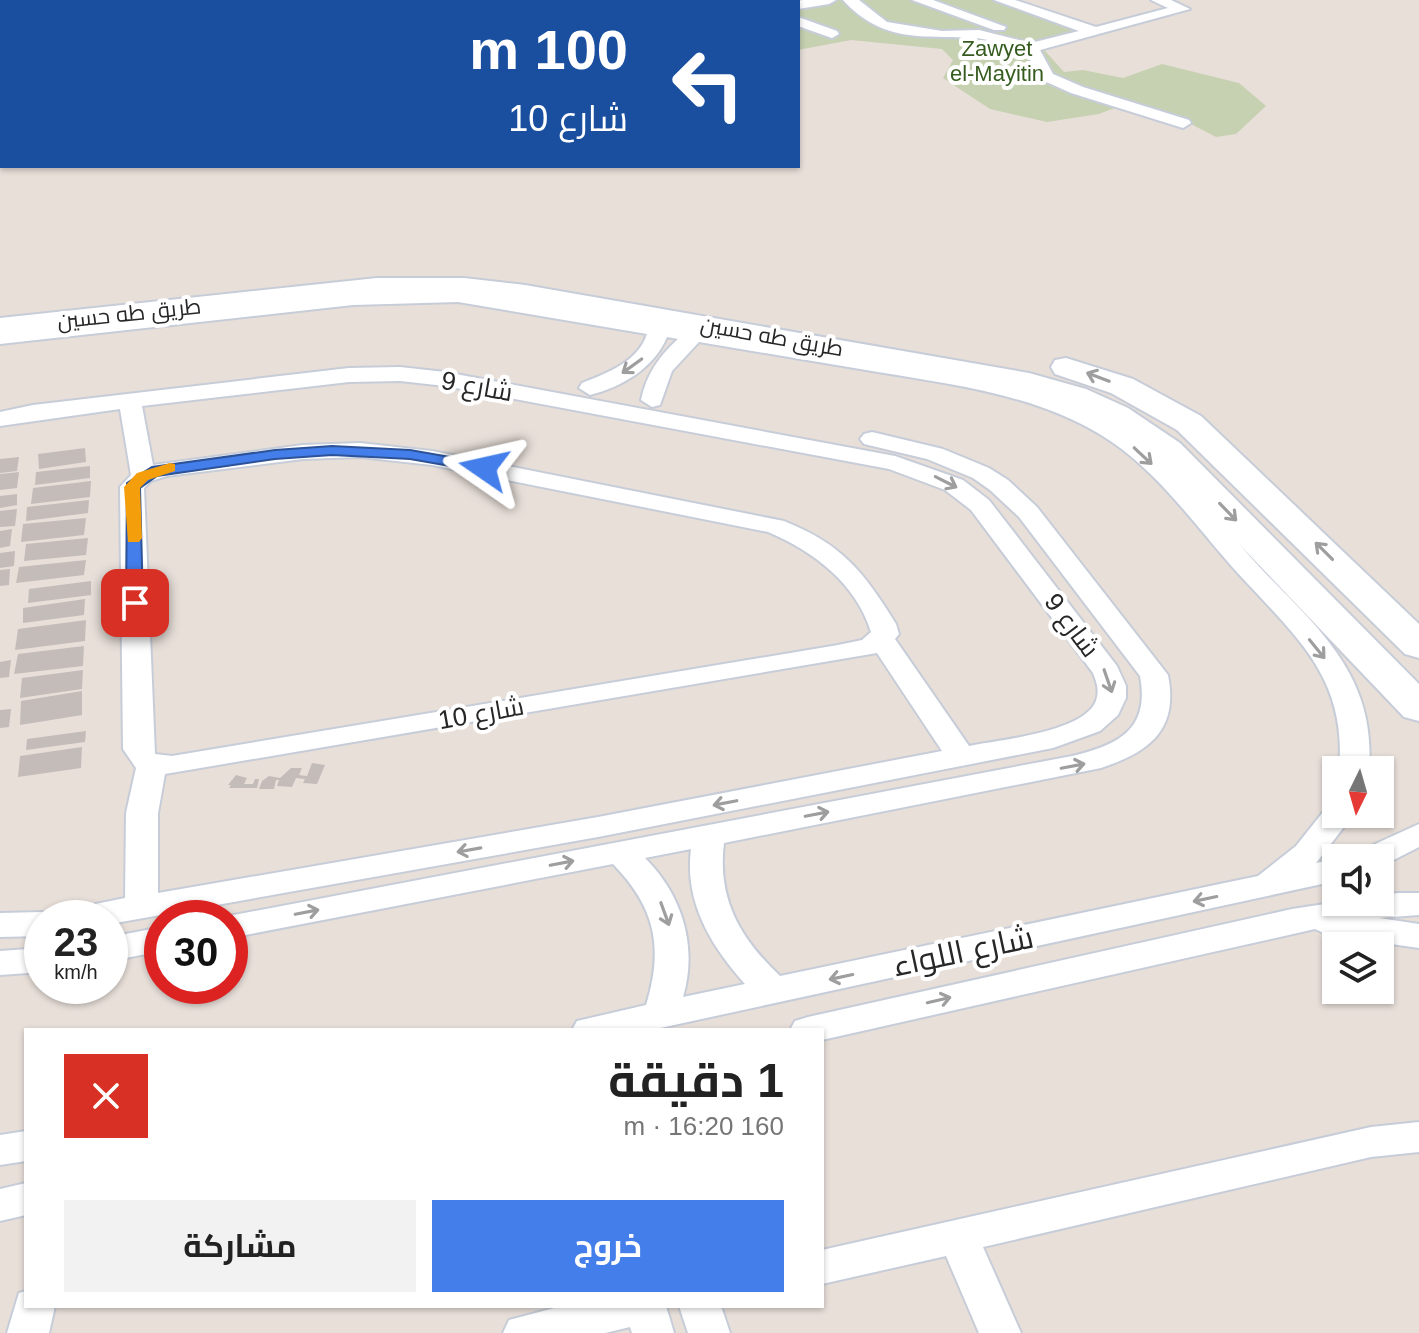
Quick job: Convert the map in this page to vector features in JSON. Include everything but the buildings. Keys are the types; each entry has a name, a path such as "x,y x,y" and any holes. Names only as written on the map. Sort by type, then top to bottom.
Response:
{"main road":[{"name":"طريق طه حسين","path":"0,311 364,273 473,271 528,276 1043,360 1122,386 1189,423 1419,646"},
{"name":"طريق طه حسين","path":"0,327 398,286 485,289 708,333 1005,376 1096,406 1135,426 1168,450 1419,708"},
{"path":"1316,602 1365,593"}],"street":[{"path":"800,5 829,0"},
{"path":"850,0 883,26 911,32 979,34 1031,48 1183,9 1158,0"},
{"path":"919,0 1023,36 1013,41"},
{"path":"1001,0 1097,32"},
{"path":"800,22 832,34"},
{"path":"1031,48 1047,77 1077,90 1183,123"},
{"path":"0,338 393,296 483,299 586,310 659,329 708,333 989,385 1060,407 1119,436 1147,458 1331,665 1350,703 1357,741 1355,756"},
{"path":"590,388 635,365 652,347 659,329"},
{"path":"652,400 664,365 708,333"},
{"name":"شارع 9","path":"0,419 130,401 358,359 409,358 652,400 895,463 954,485 993,518 1110,677 1111,703 1091,725 1053,739 598,827 128,909"},
{"name":"شارع 9","path":"0,402 272,376 417,375 909,447 958,463 999,485 1028,512 1154,675 1159,701 1157,714 1141,737 1112,755 1093,762 248,923"},
{"path":"130,401 143,476"},
{"path":"141,907 142,813 152,765 144,761 138,749 132,487 143,476 163,469 275,454 332,450 387,452 755,521 811,541 843,564 885,629 882,639 961,757"},
{"name":"شارع 10","path":"152,765 172,766 838,653 871,646 882,639"},
{"path":"1265,886 1307,854 1327,828"},
{"path":"709,834 705,873 714,914 737,954 774,991"},
{"path":"1394,847 1419,834"},
{"path":"620,852 652,885 670,925 673,970 660,1016"},
{"name":"شارع اللواء","path":"600,1028 1322,873"},
{"name":"شارع اللواء","path":"817,1028 1292,921 1398,904 1419,904"},
{"path":"1292,921 1419,936"},
{"path":"0,925 24,924"},
{"path":"0,963 24,961"},
{"path":"824,1267 1371,1142 1419,1137"},
{"path":"0,1150 24,1146"},
{"path":"0,1205 24,1199"},
{"path":"958,1236 1000,1333"},
{"path":"28,1333 34,1308"},
{"path":"524,1333 635,1308"},
{"path":"645,1308 653,1333"},
{"path":"701,1308 709,1333"}],"green space":[{"name":"Zawyet el-Mayitin","path":"800,0 998,0 1094,32 1038,43 1064,72 1083,70 1123,78 1162,64 1239,83 1266,106 1236,134 1216,137 1189,123 1122,105 1099,114 1047,122 990,109 943,78 953,60 942,49 851,40 800,50"}],"slow traffic":[{"path":"133,538 132,487 143,476 170,468"}],"route":[{"path":"135,603 132,487 152,472 275,454 332,450 410,454 484,468"}]}
